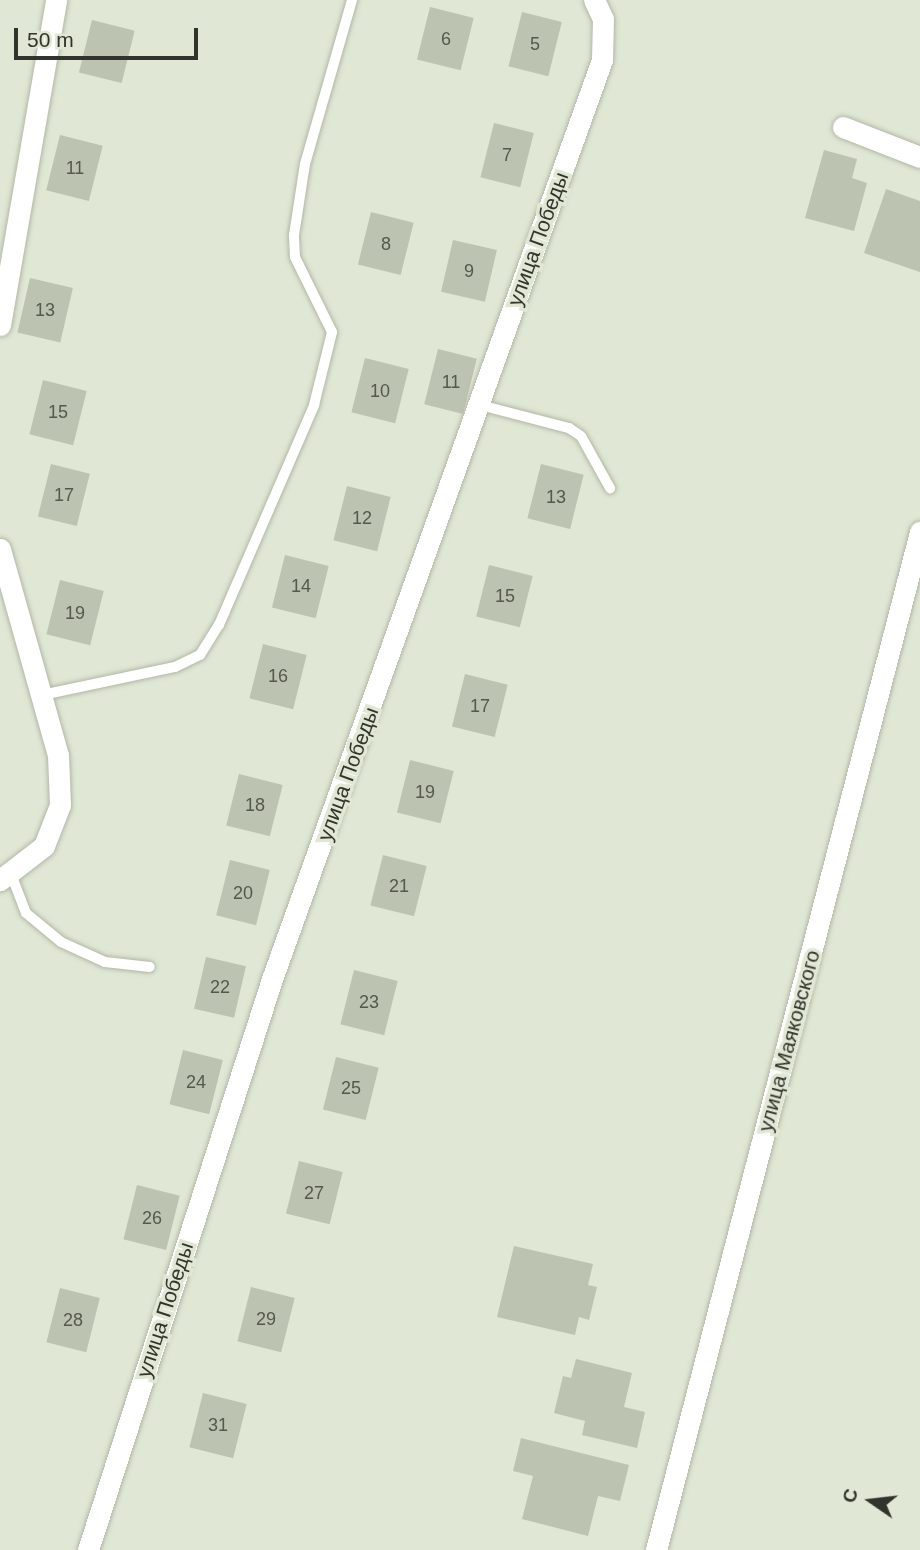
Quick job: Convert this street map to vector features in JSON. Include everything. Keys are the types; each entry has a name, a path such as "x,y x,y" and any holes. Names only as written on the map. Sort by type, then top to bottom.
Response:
{"street":[{"path":"0,325 56,0"},
{"name":"улица Победы","path":"88,1550 272,979 602,60 603,19 594,0"},
{"path":"843,127 920,157"},
{"name":"улица Маяковского","path":"656,1550 920,532"},
{"path":"0,549 58,755 60,805 44,846 6,877"}],"lane":[{"path":"42,695 175,667 200,655 219,625 314,405 332,332 295,257 294,235 305,164 352,0"},
{"path":"480,405 569,428 582,436 610,488"},
{"path":"6,877 26,913 61,942 105,962 150,967"}],"building":[{"path":"430,7 474,18 461,70 417,59"},
{"path":"522,12 562,22 548,76 508,66"},
{"path":"92,20 135,31 122,83 79,72"},
{"path":"494,123 534,133 520,187 480,177"},
{"path":"60,135 103,146 89,201 46,190"},
{"path":"824,150 857,159 852,178 867,183 854,231 805,218"},
{"path":"886,189 920,201 920,272 864,253"},
{"path":"371,212 414,223 401,275 358,264"},
{"path":"453,240 497,250 485,302 441,292"},
{"path":"30,278 73,288 60,342 17,333"},
{"path":"438,349 477,359 463,414 424,404"},
{"path":"365,358 409,369 395,423 351,412"},
{"path":"43,380 87,391 73,445 29,434"},
{"path":"51,464 90,474 77,526 38,516"},
{"path":"541,464 584,475 570,529 527,518"},
{"path":"347,486 391,497 377,551 333,540"},
{"path":"285,555 329,566 316,618 272,607"},
{"path":"489,565 533,576 520,627 476,616"},
{"path":"60,580 104,591 90,645 46,634"},
{"path":"263,644 307,655 293,709 249,698"},
{"path":"465,674 508,685 495,737 452,726"},
{"path":"410,760 454,771 441,823 397,812"},
{"path":"239,774 283,785 270,836 226,825"},
{"path":"383,855 427,866 414,916 370,905"},
{"path":"230,860 270,870 256,925 216,915"},
{"path":"206,957 246,966 234,1018 194,1009"},
{"path":"354,970 398,981 384,1035 340,1024"},
{"path":"183,1050 223,1060 209,1114 169,1104"},
{"path":"336,1057 379,1068 366,1120 323,1109"},
{"path":"299,1161 343,1172 330,1224 286,1213"},
{"path":"137,1185 180,1196 166,1250 123,1239"},
{"path":"514,1246 593,1264 588,1285 597,1287 589,1320 579,1317 575,1335 497,1317"},
{"path":"251,1287 295,1298 281,1352 237,1341"},
{"path":"60,1288 100,1298 86,1352 46,1342"},
{"path":"576,1359 632,1373 624,1407 645,1412 637,1448 582,1435 585,1421 554,1413 563,1376 571,1378"},
{"path":"203,1393 247,1404 233,1458 189,1447"},
{"path":"521,1438 629,1465 620,1501 598,1496 588,1536 522,1519 533,1476 513,1471"}]}
